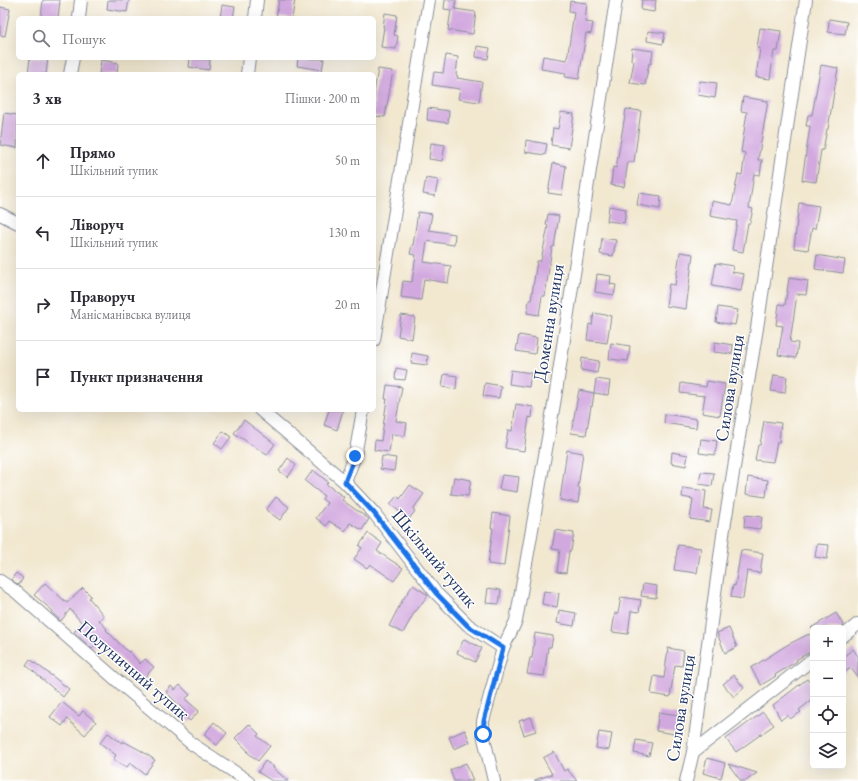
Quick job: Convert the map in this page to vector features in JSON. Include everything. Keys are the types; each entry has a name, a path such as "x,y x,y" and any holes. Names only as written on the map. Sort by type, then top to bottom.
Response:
{"street":[{"path":"78,16 81,0"},
{"path":"254,16 257,0"},
{"path":"376,328 429,0"},
{"name":"Доменна вулиця","path":"503,648 516,621 523,582 555,398 616,0"},
{"name":"Силова вулиця","path":"686,781 693,752 724,528 757,328 806,0"},
{"path":"70,72 73,60"},
{"path":"247,72 249,60"},
{"path":"0,214 16,221"},
{"name":"Шкільний тупик","path":"262,412 345,482 374,513 436,593 468,626 503,648"},
{"path":"345,482 355,456 363,412"},
{"name":"Полуничний тупик","path":"0,581 15,591 192,744 248,781"},
{"path":"846,634 858,624"},
{"path":"494,781 483,734 483,727 503,648"},
{"path":"693,752 810,661"}],"building":[{"path":"43,0 60,0 58,16 41,16"},
{"path":"108,0 129,0 127,12 107,9"},
{"path":"279,0 295,0 292,16 276,16"},
{"path":"445,0 456,0 455,9 476,12 473,34 448,30 451,10 444,9"},
{"path":"642,0 656,0 654,12 641,10"},
{"path":"570,1 587,3 585,22 593,23 591,34 586,33 579,79 565,77 566,73 541,69 543,56 567,60 574,12 569,11"},
{"path":"222,5 235,7 233,16 220,16"},
{"path":"0,7 10,9 5,36 0,35"},
{"path":"385,13 397,15 394,35 398,36 396,49 381,47"},
{"path":"829,19 847,22 845,34 828,32"},
{"path":"760,28 781,31 778,51 774,51 770,79 756,77 760,48 757,48"},
{"path":"648,31 665,33 663,44 647,41"},
{"path":"477,46 490,48 488,59 476,57"},
{"path":"632,48 653,51 645,85 630,83 634,61 631,60"},
{"path":"446,55 458,57 457,78 482,82 479,102 458,99 460,89 432,85 434,72 443,73"},
{"path":"30,60 48,60 46,72 28,72"},
{"path":"101,60 118,63 117,72 99,72"},
{"path":"190,60 210,60 209,70 189,67"},
{"path":"298,60 324,60 322,70 297,66"},
{"path":"821,65 838,68 828,129 823,150 821,150 816,182 802,180 810,126 806,126 808,115 812,115"},
{"path":"378,69 393,71 385,117 376,116 376,81"},
{"path":"700,81 717,83 715,98 698,95"},
{"path":"743,97 768,101 758,160 762,160 760,175 754,174 749,208 753,209 750,223 748,223 743,252 732,250 737,221 710,216 712,201 732,205 738,174 742,175 745,153 741,152 747,112 741,111"},
{"path":"428,108 449,111 448,123 427,120"},
{"path":"626,109 641,111 634,162 628,162 624,187 611,185 613,167 616,168"},
{"path":"561,112 574,114 569,148 551,145 553,128 558,129"},
{"path":"4,113 16,115 16,148 0,145"},
{"path":"526,140 547,144 545,155 525,152"},
{"path":"431,143 445,145 442,161 429,159"},
{"path":"553,163 566,166 562,195 548,193"},
{"path":"426,178 438,180 435,196 423,194"},
{"path":"639,193 661,196 660,209 637,205"},
{"path":"799,203 819,206 815,229 812,228 808,250 794,248"},
{"path":"609,206 626,209 624,223 607,221"},
{"path":"418,212 432,214 429,230 455,234 454,245 427,241 424,262 451,266 448,283 424,279 421,300 401,297 403,281 412,282 416,255 410,254 413,245"},
{"path":"548,214 559,216 554,247 552,247 545,296 542,296 539,315 527,313 529,300 531,300 537,261 541,261 548,226 546,225"},
{"path":"602,238 616,240 613,256 600,254"},
{"path":"680,252 693,254 686,309 666,306 669,284 675,285"},
{"path":"817,255 845,260 843,273 815,269"},
{"path":"716,263 733,266 732,272 744,274 741,291 712,286"},
{"path":"597,274 611,276 610,284 616,285 614,295 595,292"},
{"path":"789,278 808,281 806,295 797,294 790,342 798,343 796,358 778,355 783,326 776,325 779,304 785,305"},
{"path":"718,307 738,310 735,325 716,322"},
{"path":"594,313 611,316 607,343 587,340 589,324 592,325"},
{"path":"401,315 415,317 412,339 398,336"},
{"path":"519,335 537,338 535,354 516,351"},
{"path":"715,342 733,345 732,354 714,352"},
{"path":"611,343 630,346 628,361 609,359"},
{"path":"412,353 428,356 427,365 411,363"},
{"path":"582,358 599,361 597,373 581,370"},
{"path":"396,368 407,370 405,380 395,379"},
{"path":"511,370 531,373 529,387 509,384"},
{"path":"444,374 457,376 456,389 442,387"},
{"path":"774,375 787,377 785,393 771,391"},
{"path":"596,379 610,381 608,395 594,393"},
{"path":"707,381 725,384 720,416 702,413 705,396 680,393 681,383 706,387"},
{"path":"485,383 501,386 499,398 483,396"},
{"path":"387,385 402,387 396,421 407,423 405,436 392,434 389,452 374,450 375,440 381,441 387,399 385,399"},
{"path":"579,390 594,393 586,435 571,433"},
{"path":"516,404 533,407 532,418 529,417 524,451 505,448 508,430 512,431"},
{"path":"328,412 342,412 337,430 324,425"},
{"path":"665,414 697,419 696,428 664,423"},
{"path":"244,420 275,444 267,455 234,433"},
{"path":"764,421 781,423 779,442 777,442 773,462 755,460 758,445 760,445"},
{"path":"223,431 231,437 222,449 214,443"},
{"path":"701,439 717,441 715,455 699,453"},
{"path":"567,450 583,453 578,488 580,488 578,503 560,500"},
{"path":"672,452 688,455 686,466 671,463"},
{"path":"382,456 396,458 394,471 380,469"},
{"path":"288,458 296,465 288,477 279,471"},
{"path":"313,470 328,482 326,484 344,497 342,500 369,519 362,530 350,523 345,531 329,521 326,526 316,518 327,503 322,499 324,496 305,481"},
{"path":"701,472 714,473 712,486 699,484"},
{"path":"502,475 519,477 517,492 499,489"},
{"path":"454,477 471,480 468,496 451,494"},
{"path":"748,477 768,480 766,497 746,494"},
{"path":"410,485 424,494 413,509 415,511 409,519 390,504 397,496 400,499"},
{"path":"683,488 706,491 704,509 712,510 710,522 690,519 693,499 682,497"},
{"path":"276,497 289,507 280,520 266,510"},
{"path":"493,513 510,516 504,566 488,564 493,528 491,528"},
{"path":"745,515 762,517 760,529 744,527"},
{"path":"555,530 574,533 571,551 569,551 566,573 557,572 560,550 552,549"},
{"path":"368,533 382,543 377,551 403,568 394,581 370,564 367,568 354,559 362,548 359,546"},
{"path":"817,544 829,545 827,559 815,557"},
{"path":"678,545 701,548 697,573 674,570"},
{"path":"741,550 763,553 760,573 747,571 743,599 731,597 733,585 735,586"},
{"path":"16,573 23,578 19,585 11,580"},
{"path":"45,583 67,603 83,588 91,596 89,598 104,616 99,620 107,629 106,630 128,652 129,651 140,664 145,659 154,667 139,684 129,676 132,672 115,652 113,654 99,641 92,649 74,632 82,623 70,609 61,621 52,613 53,611 34,595"},
{"path":"643,584 657,586 656,598 641,596"},
{"path":"413,585 428,595 415,611 403,633 389,626 402,601"},
{"path":"488,588 501,590 499,604 486,603"},
{"path":"544,591 559,593 557,607 542,604"},
{"path":"621,597 641,600 639,612 631,611 628,634 612,632 615,613 618,614"},
{"path":"559,610 576,613 574,626 557,623"},
{"path":"836,613 843,625 816,625"},
{"path":"729,628 737,647 725,653 717,633"},
{"path":"535,633 553,636 551,647 548,647 544,676 527,674 530,658 532,658"},
{"path":"809,634 810,636 810,652 761,685 751,668 787,645"},
{"path":"464,639 482,648 475,662 457,653"},
{"path":"668,648 684,651 682,666 675,665 670,697 651,694 654,676 664,678"},
{"path":"853,649 858,656 858,678 851,668 846,671 846,655"},
{"path":"30,659 69,689 63,697 26,665"},
{"path":"734,675 744,688 734,697 723,684"},
{"path":"807,679 810,683 810,701 799,710 801,712 790,719 787,715 781,720 773,705"},
{"path":"180,685 190,695 185,699 199,711 190,721 182,714 185,711 166,692 171,686 175,690"},
{"path":"62,702 79,716 83,711 96,722 85,735 67,719 62,726 50,717"},
{"path":"659,712 678,715 675,734 656,731"},
{"path":"763,712 774,725 736,752 726,739"},
{"path":"531,717 536,731 524,735 519,721"},
{"path":"214,722 227,733 217,745 204,735"},
{"path":"249,724 259,734 257,736 270,746 258,761 247,752 248,751 235,738"},
{"path":"465,730 470,742 454,749 449,737"},
{"path":"599,732 612,734 609,750 596,748"},
{"path":"108,733 122,743 123,741 155,760 145,774 130,763 127,767 113,760 116,755 100,743"},
{"path":"636,740 652,743 649,756 634,753"},
{"path":"554,752 564,771 567,769 577,781 535,781 552,774 543,758"},
{"path":"707,758 725,763 721,778 703,773"},
{"path":"265,761 274,767 273,768 288,781 272,781 258,772"},
{"path":"466,763 473,781 454,781 450,770"},
{"path":"728,764 757,773 746,781 741,781"}],"route":[{"path":"355,456 345,482 374,513 436,593 468,626 503,648 484,721 483,734"}]}
